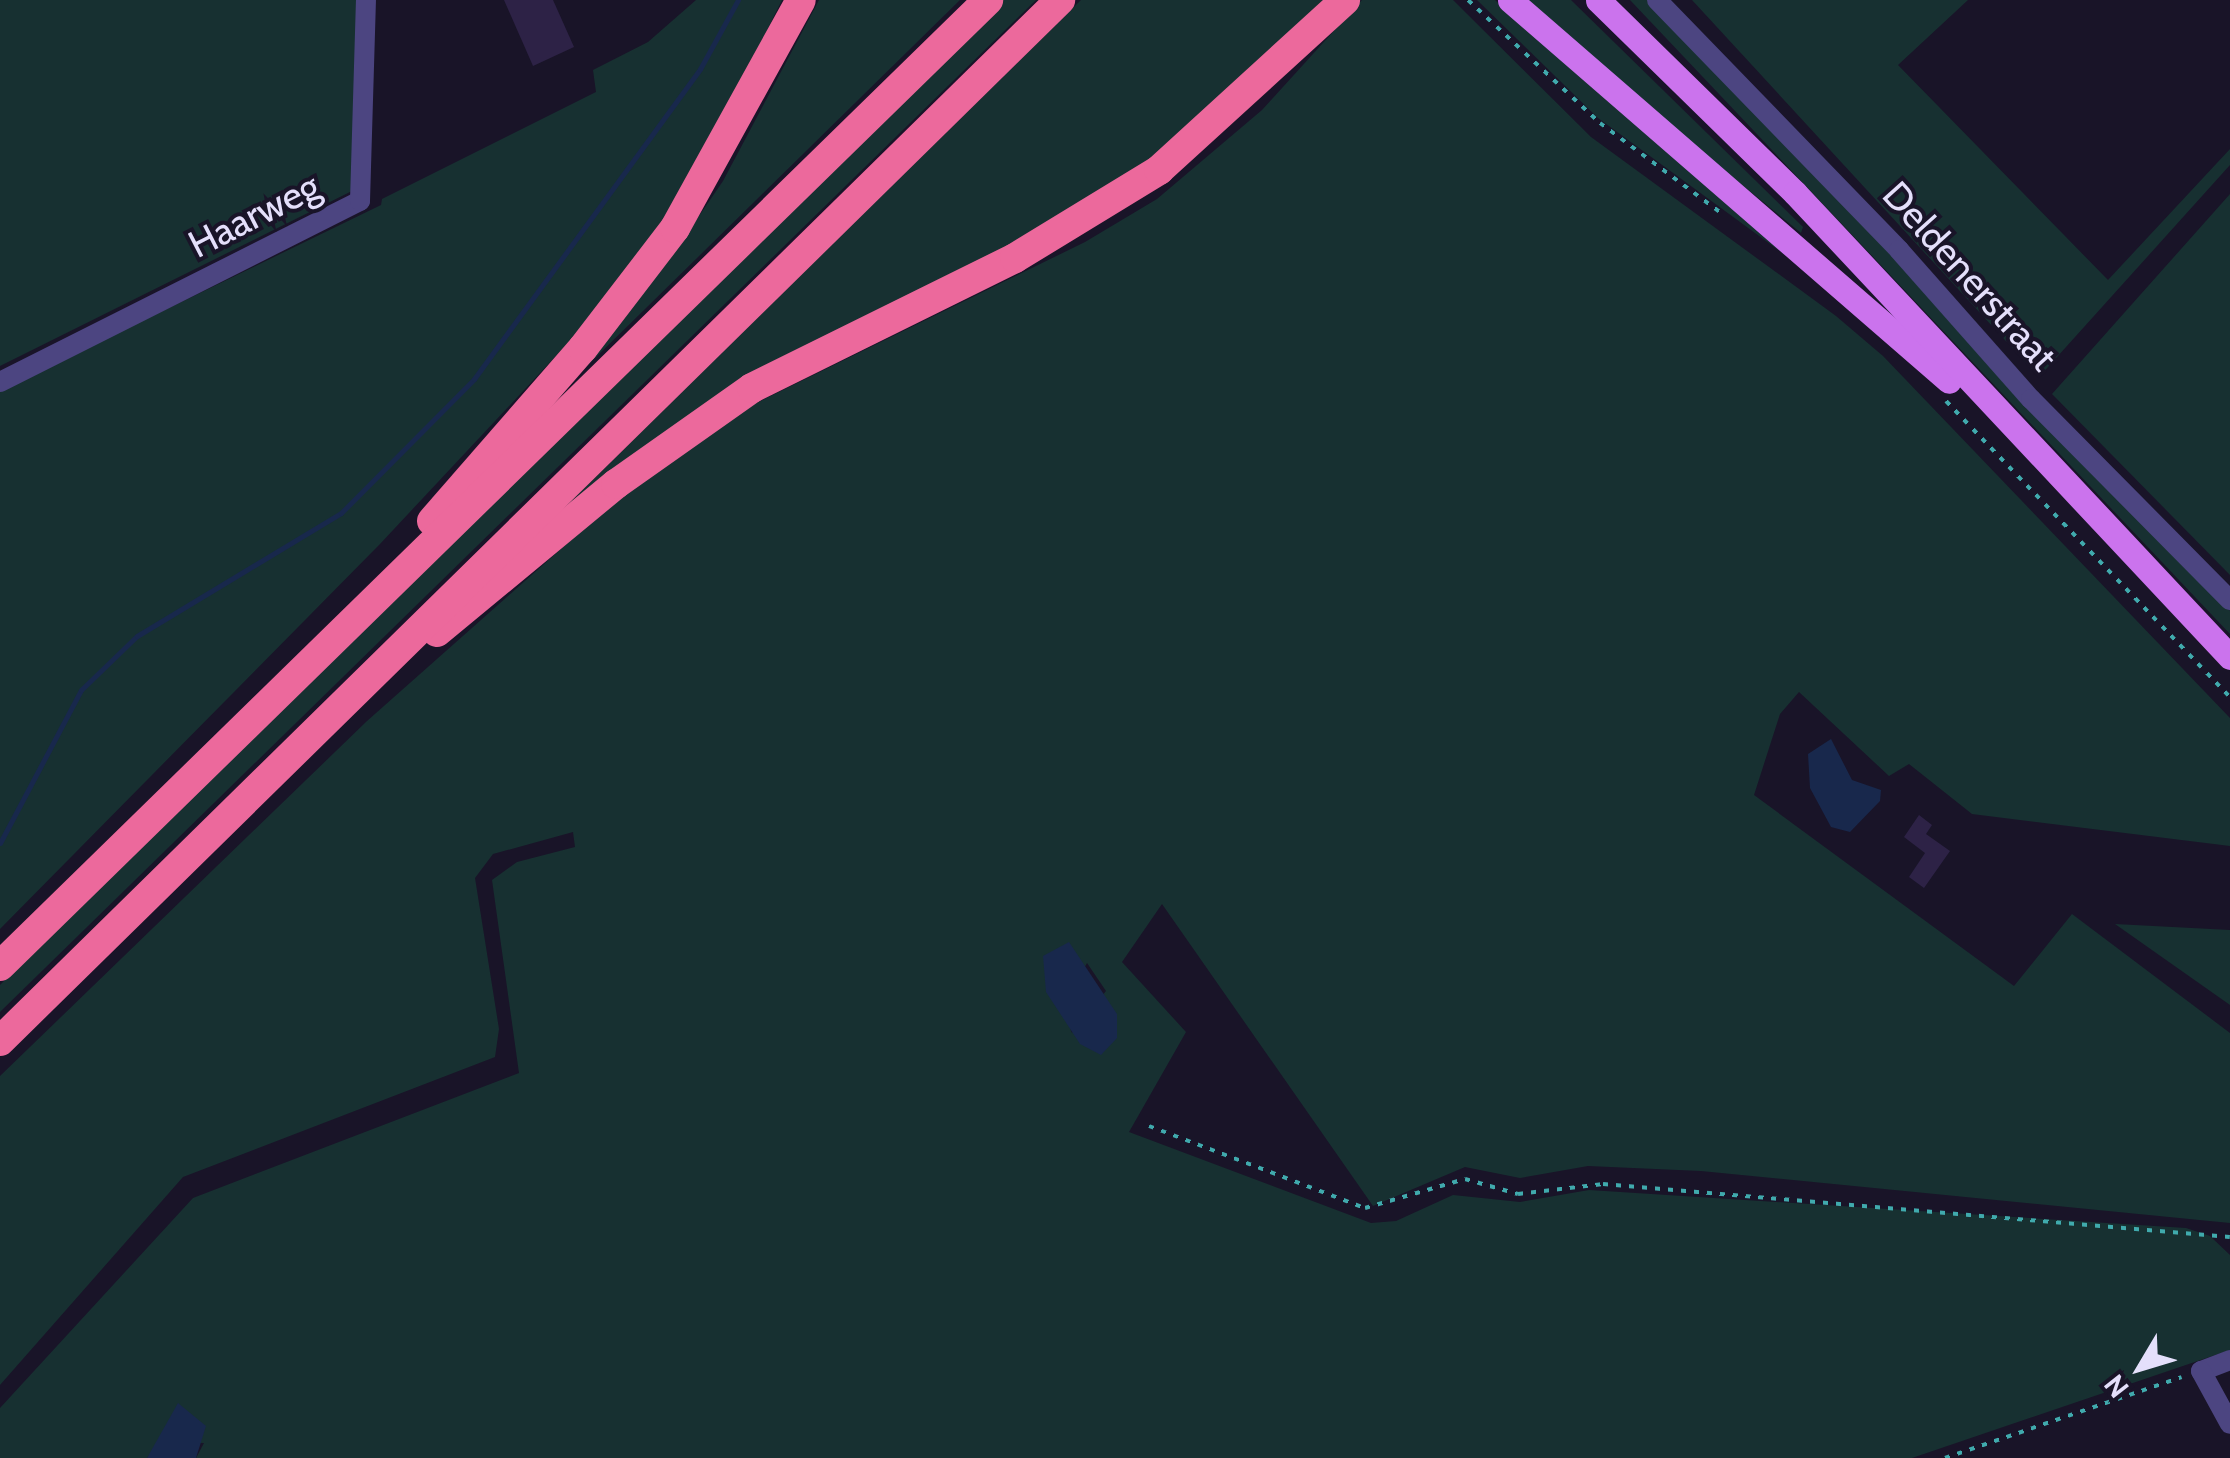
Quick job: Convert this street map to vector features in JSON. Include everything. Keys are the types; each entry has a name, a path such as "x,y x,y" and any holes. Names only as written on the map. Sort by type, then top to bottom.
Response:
{"highway":[{"path":"338,636 583,348 665,241 801,0"},
{"path":"0,966 988,0"},
{"path":"0,1041 1060,0"},
{"path":"357,689 492,593 616,484 752,388 1015,258 1131,189 1345,0"}],"main road":[{"name":"Deldenerstraat","path":"1510,0 2052,475"},
{"name":"Deldenerstraat","path":"1598,0 1795,193 2052,475 2230,657"}],"street":[{"name":"Haarweg","path":"0,382 360,201 366,0"},
{"name":"Deldenerstraat","path":"1657,0 1899,250 2031,399 2230,600"},
{"path":"2230,1360 2201,1371 2230,1424"}],"path":[{"path":"1468,0 1600,123 1730,220"},
{"path":"1933,387 2230,697"},
{"path":"1149,1126 1365,1208 1466,1179 1518,1194 1603,1184 2230,1237"},
{"path":"1945,1458 2201,1371"}],"green space":[{"path":"0,0 364,0 358,188 0,366"},
{"path":"696,0 782,0 703,159 650,240 582,328 380,544 0,929 0,390 381,205 382,199 596,92 593,70 648,42"},
{"path":"819,0 960,0 537,415 666,264 723,181"},
{"path":"998,0 1036,0 0,1012 0,985"},
{"path":"1081,0 1333,0 1178,143 552,520"},
{"path":"1362,0 1453,0 1591,137 1836,316 1883,356 2230,718 2230,846 1972,814 1909,764 1889,776 1799,692 1780,714 1754,795 2014,986 2072,914 2230,1033 2230,1223 1701,1171 1588,1166 1520,1178 1465,1167 1373,1206 1162,904 1122,962 1186,1032 1129,1132 1371,1223 1396,1221 1453,1195 1520,1202 1589,1190 2186,1228 2210,1236 2230,1255 2230,1350 1912,1458 196,1458 204,1443 159,1442 147,1458 0,1458 0,1408 193,1198 519,1073 492,880 517,862 575,847 573,832 493,854 475,878 499,1029 495,1057 183,1177 0,1385 0,1076 367,721 606,509 738,412 1085,242 1157,199 1262,110","holes":["1087,963 1106,991 1072,1033 1062,1008"]},
{"path":"1477,0 1495,0 1796,263 1598,118"},
{"path":"1516,0 1571,0 1803,227 1801,233"},
{"path":"1630,0 1650,0 1819,173 2008,382 2230,611 2230,634"},
{"path":"1692,0 1968,0 1898,65 2108,280 2230,149 2230,165 2039,377"},
{"path":"2230,194 2230,575 2052,394"},
{"path":"2115,924 2230,930 2230,1005"}],"water":[{"path":"1831,739 1852,780 1881,790 1880,801 1850,832 1831,827 1810,788 1808,754"},
{"path":"1069,942 1117,1014 1117,1038 1101,1055 1080,1044 1046,992 1043,956"},
{"path":"178,1403 206,1426 196,1458 147,1458"}],"building":[{"path":"504,0 553,0 574,47 533,66"},
{"path":"1919,815 1932,825 1926,834 1950,851 1924,888 1909,877 1925,853 1904,837"}],"waterway":[{"path":"0,843 81,690 137,636 341,513 474,379 700,69 738,0"}]}
